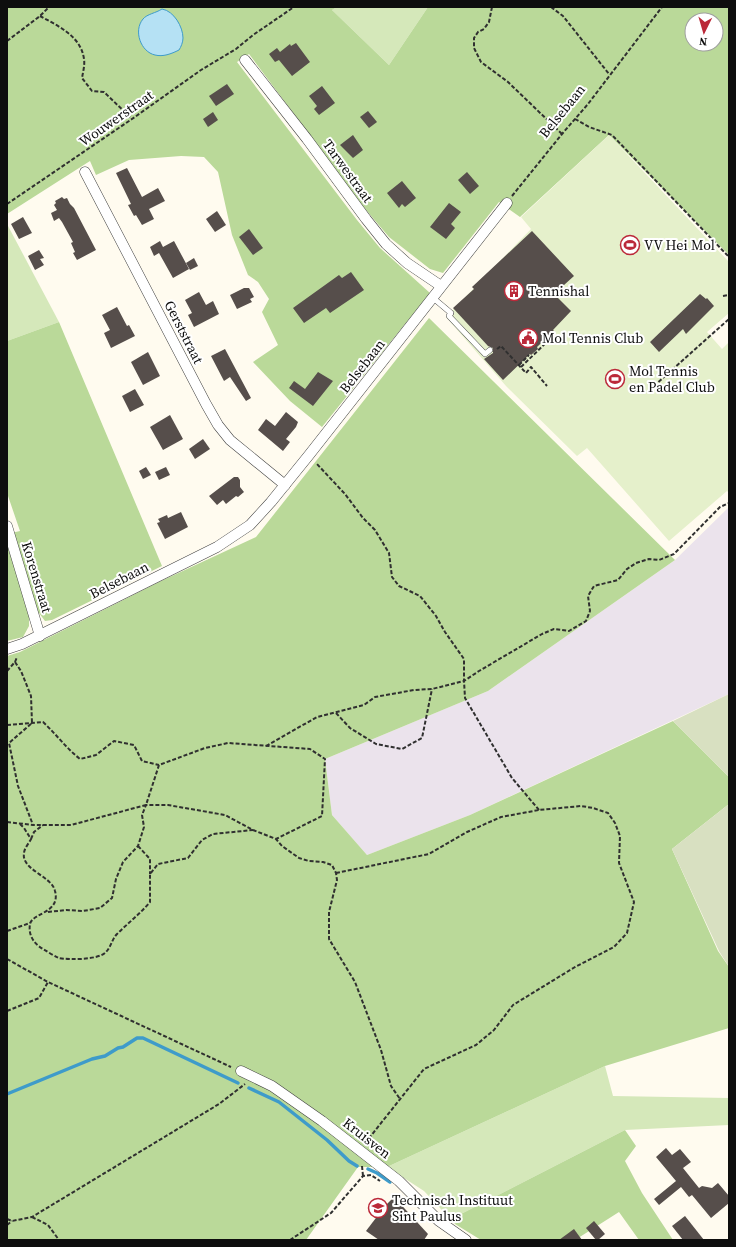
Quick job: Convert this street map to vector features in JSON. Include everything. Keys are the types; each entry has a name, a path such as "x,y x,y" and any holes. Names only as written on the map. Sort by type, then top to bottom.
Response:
{"street":[{"name":"Tarwestraat","path":"245,60 307,138 386,244 407,263 441,286"},
{"name":"Gerststraat","path":"85,172 218,425 230,440 285,485"},
{"name":"Belsebaan","path":"7,649 40,636 217,547 250,525 309,455 507,203"},
{"name":"Korenstraat","path":"7,526 40,636"},
{"name":"Kruisven","path":"241,1071 272,1086 359,1150 399,1181 439,1221 466,1240"}],"lane":[{"path":"432,297 451,313 449,316 485,354 491,351"}],"path":[{"path":"7,41 40,16 49,7"},
{"name":"Wouwerstraat","path":"7,204 201,70 236,49 253,35 294,7"},
{"path":"492,7 489,22 474,38 474,48 480,62 508,82 562,134"},
{"path":"551,7 563,16 609,75"},
{"name":"Belsebaan","path":"507,203 588,104 662,7"},
{"path":"40,16 67,31 79,45 84,59 82,78 92,91 104,92 132,119"},
{"path":"575,119 589,127 612,135 729,257"},
{"path":"723,296 729,295"},
{"path":"654,386 729,319"},
{"path":"520,366 552,337"},
{"path":"491,351 501,346 526,372 531,367 547,386"},
{"path":"309,455 345,494 363,518 375,530 389,553 392,577 399,586 420,596 436,616 464,659 465,698 512,778 539,810"},
{"path":"266,746 317,717 364,705 375,697 414,690 432,689 464,681 542,634 554,629 569,631 586,621 590,611 588,596 594,586 618,580 627,569 636,562 649,559 659,560 674,554 720,507 729,503"},
{"path":"7,671 15,662 22,644"},
{"path":"15,662 21,670 31,696 32,723"},
{"path":"336,713 350,728 376,744 402,749 422,738 432,689"},
{"path":"7,725 43,722 53,730 69,751 80,759 96,755 114,741 134,745 142,760 159,765 205,748 228,743 310,749 325,759 322,816 276,839"},
{"path":"32,723 9,743 18,786 33,825"},
{"path":"138,846 150,859 150,902 141,913 115,936 106,952 98,957 71,960 58,957 36,945 30,935 30,923 33,918 48,912 66,910 83,911 100,908 112,898 116,878 124,862 138,846 144,827 142,815 159,765"},
{"path":"7,822 33,825 71,825 146,805 168,805 225,815 253,830 276,839 282,846 298,858 332,865 336,873 337,880 328,912 328,938 355,982 381,1050 392,1086 400,1099"},
{"path":"336,873 429,854 468,832 501,817 539,810 581,806 608,813 615,823 620,836 619,863 634,902 627,933 614,947 575,967 513,1005 494,1030 476,1045 424,1069 359,1150"},
{"path":"19,824 24,828 31,839"},
{"path":"43,825 34,832 24,853 26,864 52,884 56,891 56,900 48,912"},
{"path":"150,874 158,864 188,858 202,840 213,834 253,830"},
{"path":"7,931 30,923"},
{"path":"7,960 48,982 241,1071"},
{"path":"7,1011 39,998 48,982"},
{"path":"7,1225 12,1221 32,1217 219,1104 254,1077"},
{"path":"290,1240 331,1213 363,1176 371,1175 383,1182"},
{"path":"32,1217 48,1225 59,1240"},
{"path":"7,1219 12,1221"}],"shaded area":[{"path":"728,508 729,694 470,815 367,855 332,815 325,759 488,691 675,560"}],"green space":[{"path":"7,7 337,7 332,10 389,65 428,7 729,7 729,255 609,135 520,217 499,202 443,273 430,269 389,237 366,210 249,54 237,62 380,248 430,293 322,427 290,401 253,362 278,345 262,312 269,299 258,282 248,275 232,235 218,172 204,157 181,156 129,160 96,175 90,161 7,214"},
{"path":"337,7 428,7 389,65 332,10"},
{"name":"Mol Tennis en Padel Club","path":"609,135 729,262 729,313 707,332 722,349 729,342 729,493 727,491 669,541 587,448 577,456 506,386 446,317 531,229 521,217"},
{"path":"7,224 59,322 7,341"},
{"path":"429,318 675,560 488,691 325,759 332,815 367,855 470,815 673,721 729,777 729,804 672,849 718,951 729,967 729,1028 605,1066 387,1167 358,1167 306,1240 7,1240 7,656 20,652 159,582 256,537"},
{"path":"59,322 162,566 52,620 45,621 39,613 29,616 29,626 23,637 7,641 7,534 20,531 7,493 7,341"},
{"path":"729,694 729,777 673,721"},
{"path":"729,804 729,967 719,951 672,849"},
{"path":"605,1066 613,1096 729,1098 729,1125 625,1130 459,1215 455,1224 424,1191 387,1167"},
{"path":"625,1130 636,1146 625,1161 642,1193 673,1240 639,1240 619,1212 575,1240 481,1240 455,1224 459,1215"}],"water":[{"path":"162,9 166,10 177,20 183,34 183,40 179,50 167,55 158,56 150,53 142,45 139,29 140,24 145,17"}],"building":[{"path":"296,43 310,62 292,76 279,60 275,62 269,54 277,48 280,52 290,44 291,46"},
{"path":"227,84 234,94 216,106 209,96"},
{"path":"322,86 335,103 319,115 314,109 317,106 309,96"},
{"path":"368,111 377,122 369,128 360,117"},
{"path":"213,112 218,120 208,127 203,119"},
{"path":"353,135 363,150 353,158 340,145"},
{"path":"127,168 142,197 158,188 165,201 149,209 154,219 142,225 136,215 134,216 128,205 131,204 116,173"},
{"path":"467,172 479,186 470,194 458,180"},
{"path":"402,181 416,198 405,207 402,204 399,208 387,193"},
{"path":"62,197 64,199 67,198 74,208 96,250 77,260 73,253 75,252 71,243 73,242 62,222 59,218 54,221 51,213 57,210 54,205 56,203 55,201"},
{"path":"449,203 461,212 451,224 455,228 446,239 430,227"},
{"path":"217,211 226,225 215,232 206,219"},
{"path":"23,217 32,233 19,239 11,224"},
{"path":"249,229 263,248 253,255 239,237"},
{"name":"Tennishal","path":"532,231 574,276 554,294 571,311 553,330 554,331 537,347 538,349 531,355 530,354 503,380 484,359 493,353 493,348 488,346 453,308 474,289 472,287"},
{"path":"160,241 163,247 174,241 189,269 173,278 159,253 154,256 150,247"},
{"path":"39,250 44,258 40,259 44,265 35,270 28,256"},
{"path":"194,258 198,266 190,270 186,263"},
{"path":"351,272 364,290 330,313 326,308 304,323 293,308 339,275 342,278"},
{"path":"244,288 249,288 254,297 250,299 252,302 237,309 230,295"},
{"path":"199,292 206,305 213,301 219,314 194,327 188,315 192,313 185,300"},
{"path":"700,294 706,299 707,298 714,306 686,334 683,329 659,352 650,342"},
{"path":"117,307 127,326 129,325 135,336 111,348 104,333 110,330 102,315"},
{"path":"225,349 251,398 246,401 230,377 224,381 211,356"},
{"path":"148,352 160,376 143,385 131,362"},
{"path":"318,372 333,381 313,406 289,388 294,381 305,389"},
{"path":"135,389 144,405 130,412 122,396"},
{"path":"286,412 298,422 296,427 286,439 290,442 283,451 258,430 266,419 275,426"},
{"path":"170,415 183,439 163,450 150,427"},
{"path":"203,439 210,449 195,459 189,449"},
{"path":"146,467 151,475 143,479 139,471"},
{"path":"166,467 170,475 159,480 155,472"},
{"path":"234,477 238,477 240,480 240,487 244,492 226,504 223,500 217,505 209,496"},
{"path":"181,512 188,527 165,539 157,523 160,522 158,519 167,515 168,518"},
{"path":"666,1148 672,1155 680,1149 691,1162 683,1168 699,1188 702,1186 712,1188 718,1183 729,1196 729,1203 711,1218 692,1195 689,1197 681,1187 659,1205 654,1199 676,1181 656,1157"},
{"path":"394,1197 428,1234 424,1240 379,1240 366,1231 385,1206"},
{"path":"685,1216 704,1240 683,1240 672,1226"},
{"path":"594,1221 605,1234 598,1240 596,1240 586,1228"},
{"path":"574,1229 582,1240 559,1240"}],"waterway":[{"path":"7,1094 92,1059 105,1056 137,1038 143,1038 238,1083"},
{"path":"249,1088 279,1102 327,1140 349,1161 357,1166"},
{"path":"368,1169 390,1182"}],"place":[{"name":"VV Hei Mol","path":"630,245"},
{"name":"Tennishal","path":"514,291"},
{"name":"Mol Tennis Club","path":"528,338"},
{"name":"Mol Tennis en Padel Club","path":"615,379"},
{"name":"Technisch Instituut Sint Paulus","path":"378,1208"}]}
